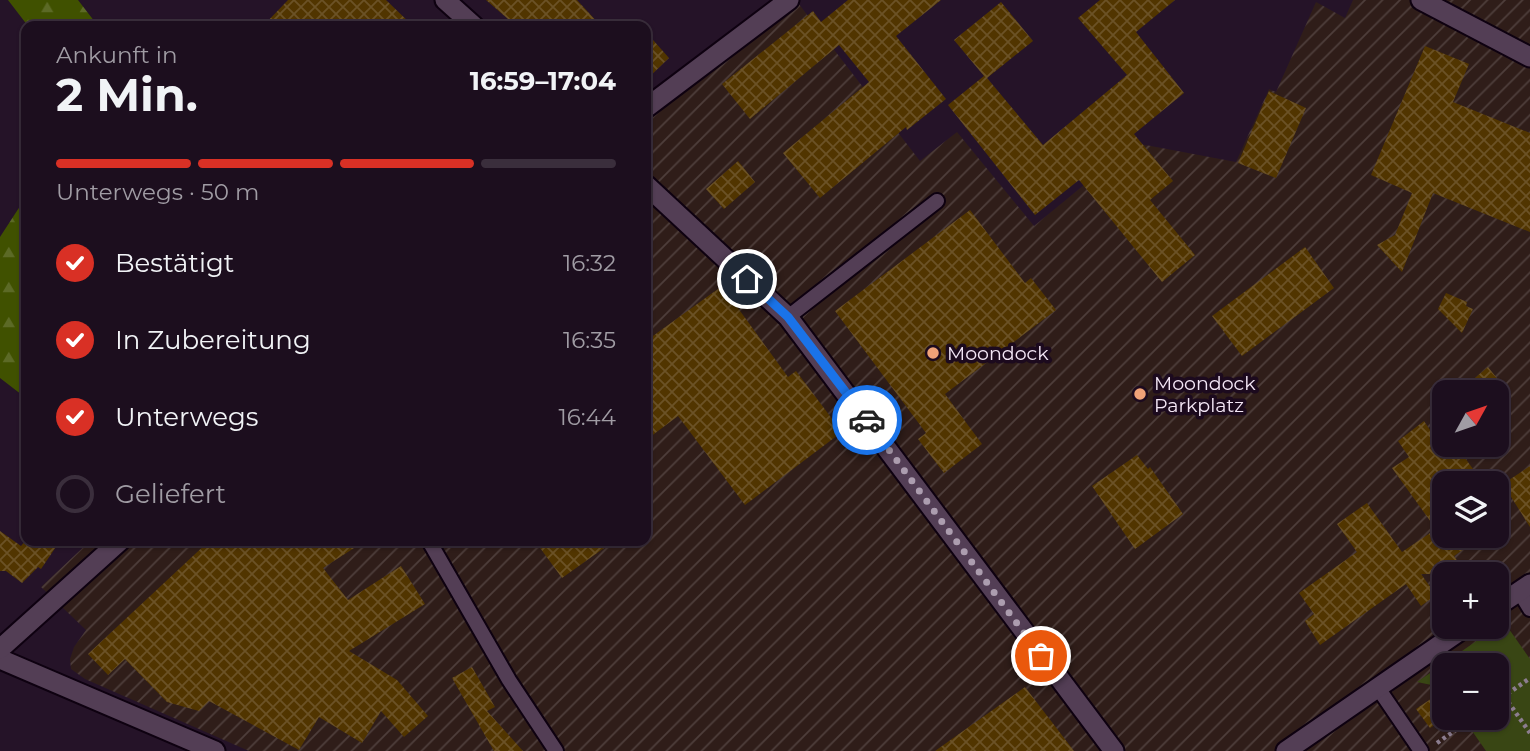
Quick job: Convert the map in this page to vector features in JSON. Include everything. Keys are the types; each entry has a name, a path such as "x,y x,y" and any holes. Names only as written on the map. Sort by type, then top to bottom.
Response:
{"street":[{"path":"444,0 468,21"},
{"path":"651,104 789,0"},
{"path":"1421,0 1530,57"},
{"path":"651,190 788,317 1114,751"},
{"path":"0,649 114,546"},
{"path":"1509,598 1524,587"},
{"path":"1286,751 1448,639"},
{"path":"0,659 215,751"}],"lane":[{"path":"788,317 937,201"},
{"path":"432,546 509,680 556,751"},
{"path":"1524,587 1530,609"},
{"path":"1378,688 1428,748"}],"path":[{"path":"1509,693 1530,678"},
{"path":"1509,703 1530,733"},
{"path":"1428,748 1455,730"}],"shaded area":[{"path":"1353,0 1530,0 1530,751 249,751 85,679 71,669 70,659 74,647 86,630 41,587 85,546 651,546 651,111 798,3 920,161 957,132 1034,226 1135,143 1236,162 1269,89 1276,92 1316,2 1345,18"}],"green space":[{"path":"8,0 78,0 94,21 24,21"},
{"path":"21,205 21,394 0,378 0,237"},
{"path":"1509,629 1530,659 1530,751 1486,751 1471,730 1509,730 1509,653 1459,653 1479,639 1509,639"},
{"path":"1432,672 1432,685 1417,682"}],"building":[{"path":"288,0 386,0 408,21 268,21"},
{"path":"486,0 577,0 596,21 510,21"},
{"path":"848,0 941,0 896,36 946,99 907,130 906,127 820,198 783,153 869,82 839,45 750,119 722,84 813,11 821,22"},
{"path":"1100,0 1175,0 1136,32 1184,93 1134,134 1173,181 1150,200 1195,255 1162,282 1079,180 1035,215 948,105 984,76 954,40 1001,2 1033,41 987,78 1043,145 1127,75 1078,18"},
{"path":"651,38 669,58 651,75"},
{"path":"1425,46 1469,64 1453,102 1530,133 1530,232 1433,193 1402,272 1377,245 1395,235 1412,193 1371,175"},
{"path":"1269,91 1306,108 1276,178 1238,163"},
{"path":"738,161 755,182 724,209 706,189"},
{"name":"Moondock","path":"970,210 1025,283 1031,278 1056,310 945,394 982,444 944,473 918,439 926,433 835,311"},
{"path":"1305,247 1334,288 1242,356 1212,316"},
{"path":"722,286 788,377 796,371 842,432 745,505 678,416 651,436 651,337"},
{"path":"1446,293 1467,302 1466,306 1473,309 1462,333 1438,309"},
{"path":"1488,367 1498,380 1472,380"},
{"path":"1424,421 1430,430 1432,429 1432,457 1464,457 1474,471 1432,471 1432,523 1392,468 1409,457 1398,441"},
{"path":"1137,455 1148,469 1150,467 1183,514 1135,549 1092,486"},
{"path":"1530,466 1530,527 1509,494 1509,480"},
{"path":"1367,503 1402,552 1432,532 1432,548 1465,548 1454,556 1458,562 1432,562 1432,574 1421,574 1432,589 1432,598 1421,606 1406,584 1320,645 1305,621 1314,614 1299,593 1357,552 1337,524"},
{"path":"0,531 21,546 57,546 41,569 38,567 22,583 6,571 0,571"},
{"path":"204,546 357,546 323,568 348,600 401,566 425,604 349,651 397,680 428,716 404,737 381,711 362,743 319,717 299,750 209,701 199,711 167,702 125,659 108,675 88,654"},
{"path":"539,546 607,546 562,578"},
{"path":"472,667 495,707 487,711 523,751 494,751 452,678"},
{"path":"1025,687 1074,751 935,751"},
{"path":"1432,698 1432,727 1430,728 1416,709"}],"way so far":[{"path":"867,420 1041,656"}],"place":[{"name":"Moondock","path":"933,353"},
{"name":"Moondock Parkplatz","path":"1140,394"}],"route":[{"path":"747,279 788,317 867,420"}]}
